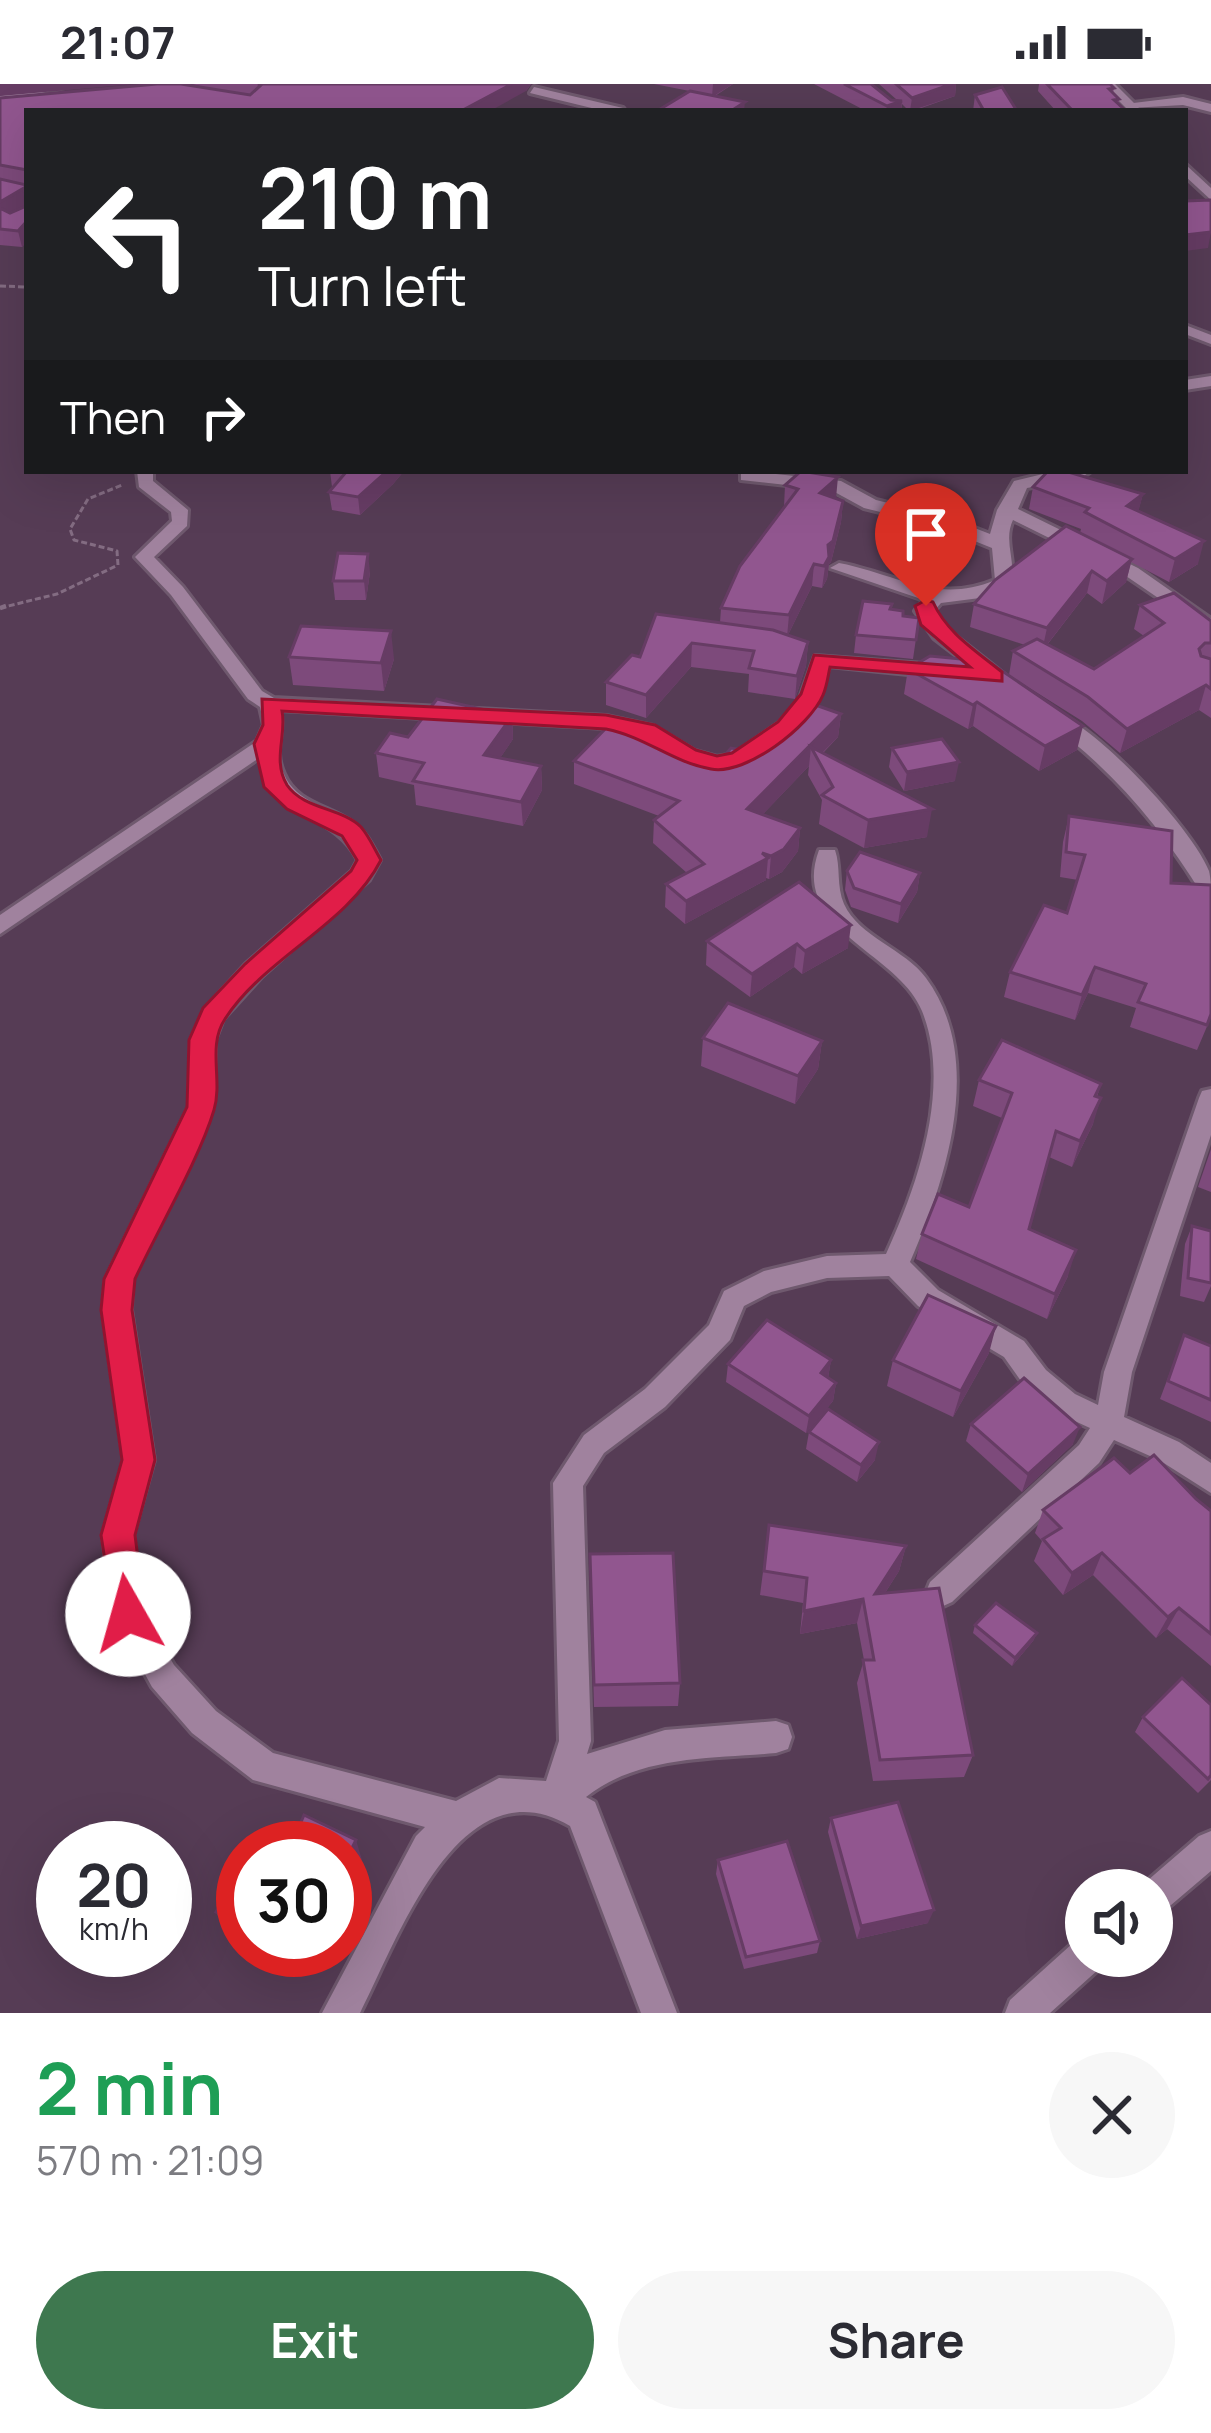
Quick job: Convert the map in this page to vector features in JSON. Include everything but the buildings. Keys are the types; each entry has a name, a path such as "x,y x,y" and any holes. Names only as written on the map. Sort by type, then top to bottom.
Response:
{"street":[{"path":"0,102 70,84"},
{"path":"1108,84 1134,108 1183,101 1205,112"},
{"path":"532,92 605,108"},
{"path":"0,102 83,95"},
{"path":"1188,171 1211,196"},
{"path":"838,568 874,574 935,598 980,593 1003,583 1006,571 998,544 1006,510 1027,481 1076,474"},
{"path":"748,476 835,485 870,504 943,522 998,544"},
{"path":"145,477 179,510 181,522 144,557 191,609 255,695 269,704 606,722 646,730 688,755 717,764 740,759 786,727 812,696 814,657 994,676"},
{"path":"1006,510 1132,572 1211,628"},
{"path":"935,598 924,611 928,621 994,676 1087,740 1135,783 1180,838 1211,891"},
{"path":"0,926 266,744 274,725 269,704"},
{"path":"266,744 276,787 295,804 351,831 369,860 361,875 254,970 213,1015 203,1040 201,1107 119,1279 117,1310 139,1460 118,1535 128,1614 163,1676 204,1722 265,1768 459,1819"},
{"path":"826,855 828,902 850,927 918,983 943,1043 943,1092 923,1199 895,1265"},
{"path":"941,1592 1089,1454 1109,1424 1118,1372 1211,1098"},
{"path":"557,1799 575,1742 568,1484 594,1444 655,1398 720,1332 734,1299 764,1282 827,1267 895,1265 928,1298 1014,1348 1036,1379 1065,1403 1169,1451 1211,1480"},
{"path":"557,1799 599,1766 665,1746 776,1737"},
{"path":"340,2013 428,1847 459,1819 499,1795 557,1799 583,1814 659,2013"},
{"path":"1173,1881 1211,1848"},
{"path":"1022,2013 1065,1975"}],"path":[{"path":"118,565 117,551 71,536 74,514 105,488 145,477"},
{"path":"0,608 56,594 144,557"}],"route":[{"path":"128,1614 118,1535 139,1460 117,1310 119,1279 201,1107 203,1040 213,1015 254,970 361,875 369,860 365,846 351,831 295,804 276,787 268,768 266,744 274,725 269,704 606,722 646,730 688,755 717,764 740,759 786,727 812,696 821,660 994,676 928,621 926,606"}]}
